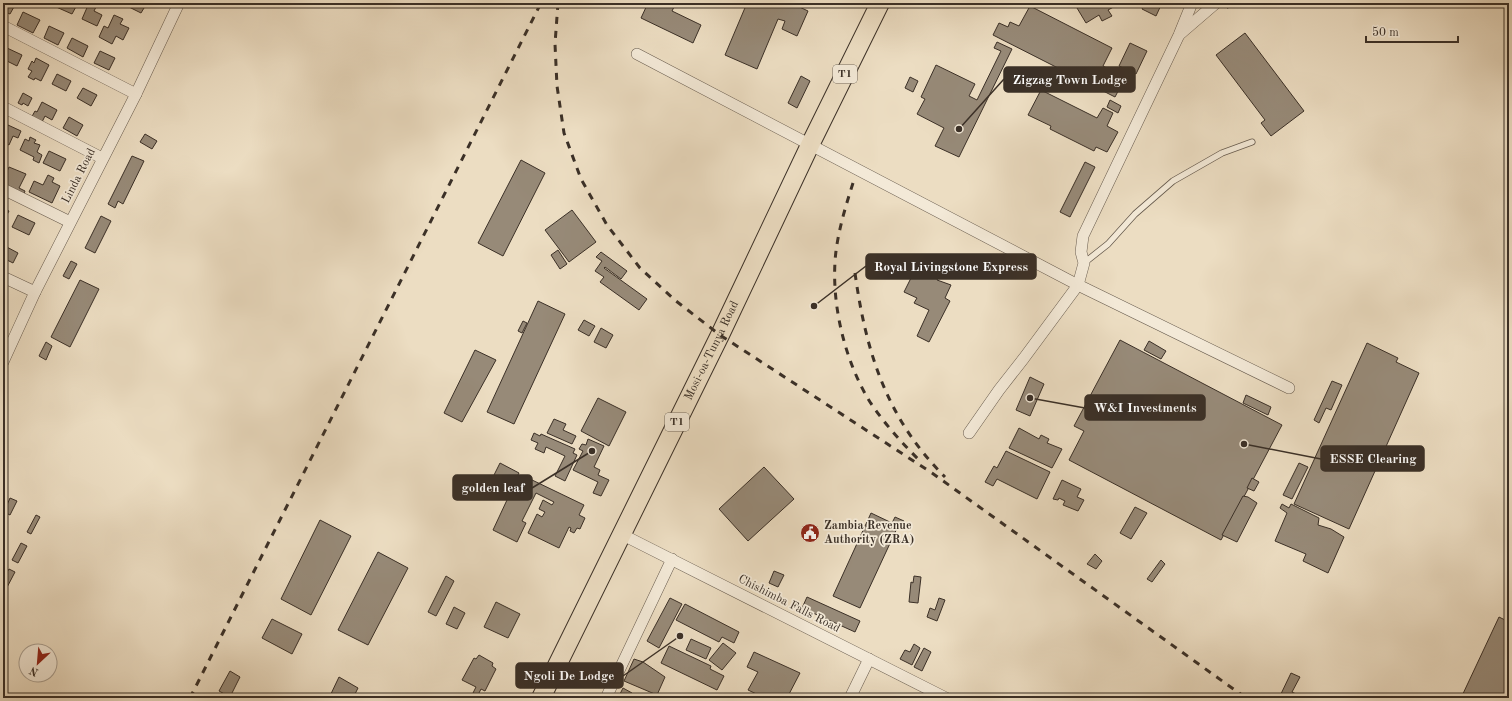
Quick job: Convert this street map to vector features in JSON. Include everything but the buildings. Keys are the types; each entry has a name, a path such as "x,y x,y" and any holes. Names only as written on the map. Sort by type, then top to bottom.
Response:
{"highway":[{"name":"Mosi-oa-Tunya Road","path":"541,698 720,335 810,145 880,3"}],"street":[{"name":"Linda Road","path":"3,362 35,292 102,158 136,94 179,3"},
{"path":"969,433 999,390 1033,347 1078,285 1084,262 1081,252 1083,236 1179,35 1192,3"},
{"path":"1179,35 1216,3"},
{"path":"3,26 136,94"},
{"path":"637,54 1078,285 1289,388"},
{"path":"3,107 102,158"},
{"path":"3,189 70,222"},
{"path":"3,277 35,292"},
{"name":"Chishimba Falls Road","path":"621,534 946,698"},
{"path":"606,698 672,559"},
{"path":"850,698 869,660"}],"lane":[{"path":"1084,262 1108,244 1135,214 1173,181 1222,153 1252,142"}],"railway":[{"path":"190,698 541,3"},
{"path":"558,3 555,44 557,86 564,133 581,179 607,225 640,268 676,301 720,335 932,473 1246,698"},
{"path":"853,183 845,208 836,251 835,289 841,329 853,368 870,402 893,432 919,460"},
{"path":"855,273 866,330 882,383 908,432 925,455 945,477"}],"place":[{"name":"Zigzag Town Lodge","path":"959,129"},
{"name":"Royal Livingstone Express","path":"814,306"},
{"name":"W&I Investments","path":"1030,398"},
{"name":"ESSE Clearing","path":"1244,444"},
{"name":"golden leaf","path":"592,451"},
{"name":"Zambia Revenue Authority (ZRA)","path":"810,533"},
{"name":"Ngoli De Lodge","path":"680,636"}]}
